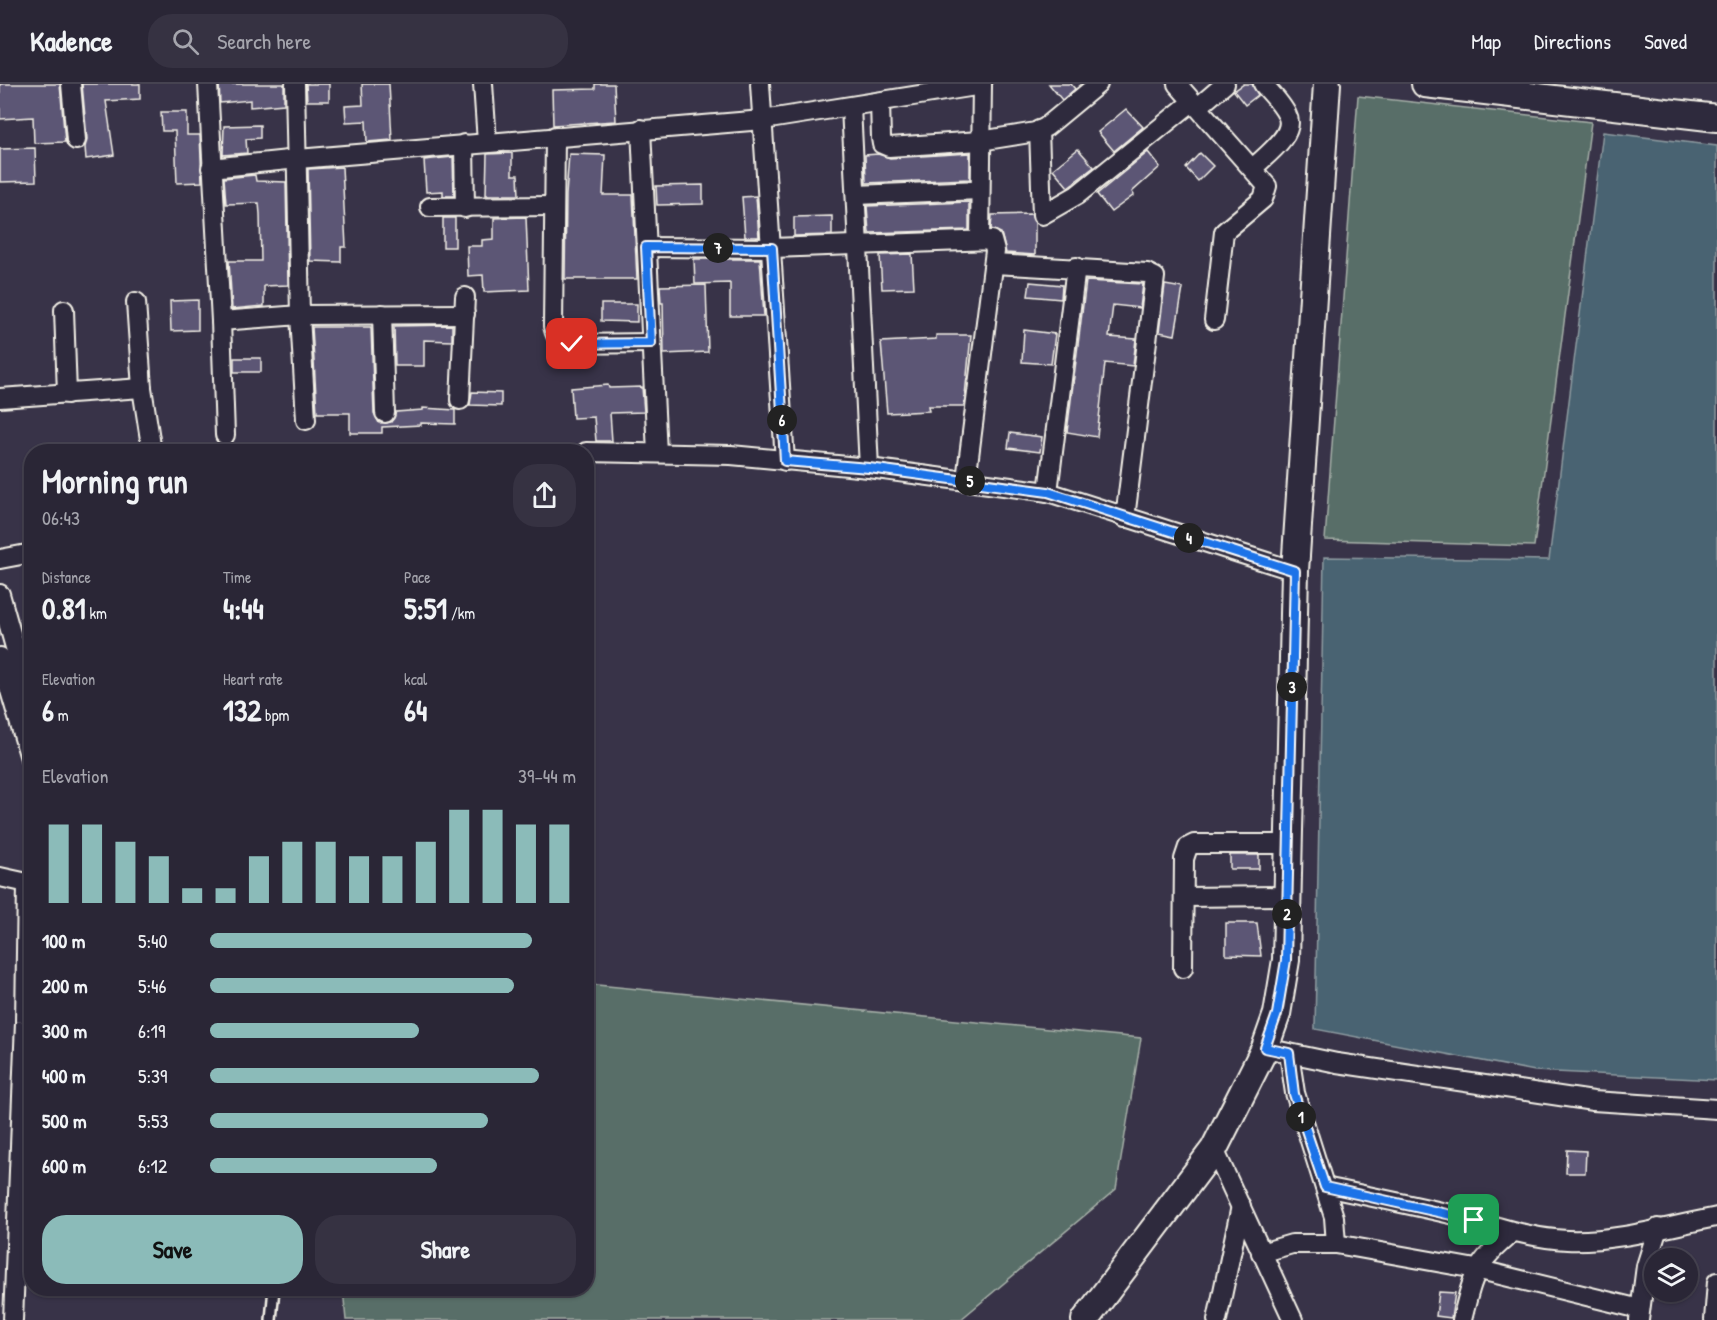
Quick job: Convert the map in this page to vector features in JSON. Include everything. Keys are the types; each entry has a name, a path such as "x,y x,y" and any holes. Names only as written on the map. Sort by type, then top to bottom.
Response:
{"main road":[{"path":"1085,1320 1214,1149 1277,1051 1277,1014 1286,960 1295,571 1327,84"},
{"path":"1425,84 1717,118"}],"street":[{"path":"71,84 76,140"},
{"path":"208,84 222,321 225,435"},
{"path":"295,84 300,315 306,420"},
{"path":"483,84 487,142"},
{"path":"760,84 785,461"},
{"path":"880,102 882,144 889,147 980,141 1039,130 1098,84"},
{"path":"1177,84 1267,186 1263,199 1224,232 1214,320"},
{"path":"1039,130 1042,215 1077,195 1195,104 1225,84"},
{"path":"1253,168 1280,141 1289,123 1287,115 1263,84"},
{"path":"212,168 555,136 763,120 982,85 980,239"},
{"path":"851,107 869,468"},
{"path":"641,129 657,453"},
{"path":"555,136 554,326 556,337 561,342 572,344 651,343"},
{"path":"464,144 465,208"},
{"path":"855,195 980,190"},
{"path":"430,207 554,206"},
{"path":"646,247 772,248 993,240 995,244 994,264 966,480"},
{"path":"994,264 1076,267 1147,273 1155,278 1125,518"},
{"path":"1048,492 1076,267"},
{"path":"136,302 142,388 151,444"},
{"path":"222,321 300,315 382,314 465,305 460,400"},
{"path":"64,310 67,394"},
{"path":"382,314 385,413"},
{"path":"0,398 142,388"},
{"path":"594,452 731,455 869,468 1048,492 1295,571"},
{"path":"0,560 24,555"},
{"path":"0,594 24,680"},
{"path":"0,657 24,738"},
{"path":"1183,968 1184,859 1188,847 1194,844 1289,844"},
{"path":"0,877 24,883"},
{"path":"1184,897 1288,896"},
{"path":"13,1320 24,1047"},
{"path":"1277,1051 1338,1063 1593,1101 1717,1109"},
{"path":"1277,1051 1325,1187 1334,1217 1336,1244"},
{"path":"1214,1149 1293,1320"},
{"path":"1325,1187 1456,1215 1512,1233 1570,1240 1601,1238 1717,1217"},
{"path":"1217,1320 1241,1206"},
{"path":"1261,1253 1308,1242 1336,1244 1476,1269 1639,1314 1646,1266 1658,1228"},
{"path":"1462,1320 1476,1269 1497,1245 1512,1233"},
{"path":"1714,1320 1717,1282"}],"lane":[{"path":"271,1320 273,1296"}],"green space":[{"path":"1358,96 1591,122 1534,546 1325,540"},
{"path":"594,985 1141,1038 1116,1189 960,1320 346,1320 344,1296 594,1296"}],"water":[{"path":"1603,132 1717,146 1717,1080 1535,1071 1315,1029 1324,557 1549,560"}],"building":[{"path":"0,84 60,84 65,142 34,143 33,117 0,119"},
{"path":"82,84 140,84 140,99 106,101 114,155 86,159 87,139"},
{"path":"219,84 284,84 284,104 250,107 250,100 220,103"},
{"path":"306,84 329,84 329,101 307,101"},
{"path":"362,84 389,84 392,140 367,142 366,121 346,122 345,106 363,105"},
{"path":"595,84 614,84 616,121 553,125 552,90 595,89"},
{"path":"1049,84 1071,84 1075,89 1062,100"},
{"path":"1244,84 1252,84 1258,95 1245,105 1234,91"},
{"path":"1126,109 1143,127 1114,151 1098,132"},
{"path":"161,112 187,112 187,135 200,135 202,182 177,183 175,131 162,131"},
{"path":"260,125 260,138 246,139 247,153 223,155 224,126"},
{"path":"35,148 36,181 0,182 0,149"},
{"path":"1078,149 1094,167 1068,187 1053,169"},
{"path":"1148,152 1160,167 1132,192 1134,195 1111,212 1097,194"},
{"path":"512,153 512,175 518,175 519,195 486,195 487,154"},
{"path":"970,153 970,179 866,183 865,155 878,154 890,158"},
{"path":"1200,153 1213,166 1198,181 1186,168"},
{"path":"569,154 605,155 603,195 633,195 637,279 565,279"},
{"path":"453,157 454,196 443,196 443,191 426,192 424,160"},
{"path":"342,167 346,247 341,247 341,262 310,261 308,169"},
{"path":"255,175 256,181 286,182 288,285 264,286 264,306 232,309 229,261 261,261 260,214 259,203 226,204 224,178"},
{"path":"703,185 703,204 657,205 656,186"},
{"path":"756,196 759,237 745,237 742,197"},
{"path":"969,202 969,230 869,233 867,206"},
{"path":"1031,214 1035,223 1035,255 1006,253 1001,233 991,229 992,215"},
{"path":"832,216 832,235 794,236 794,217"},
{"path":"526,217 529,290 484,292 483,275 468,276 467,246 482,246 482,240 494,239 494,218"},
{"path":"443,218 455,218 455,247 443,247"},
{"path":"912,254 914,288 882,289 880,255"},
{"path":"694,259 760,259 764,316 730,316 730,283 695,284"},
{"path":"1086,281 1143,284 1140,308 1113,305 1109,337 1136,339 1133,366 1105,363 1097,437 1067,432"},
{"path":"1030,282 1062,285 1061,299 1028,296"},
{"path":"706,285 708,352 664,354 663,303 661,303 660,286"},
{"path":"1165,285 1183,288 1175,335 1159,332"},
{"path":"198,300 198,330 171,331 170,301"},
{"path":"601,304 637,304 637,322 601,321"},
{"path":"452,325 452,341 424,340 424,366 395,366 394,326"},
{"path":"312,327 371,327 374,413 379,423 391,422 396,412 423,410 423,408 455,410 455,424 421,423 421,425 382,427 382,433 350,433 350,413 317,413"},
{"path":"1024,330 1055,334 1051,364 1022,362"},
{"path":"936,335 971,335 964,406 928,406 929,411 887,413 881,342 936,339"},
{"path":"234,358 261,358 261,372 234,372"},
{"path":"608,385 609,388 642,387 644,412 610,413 612,441 596,441 594,417 573,418 571,388"},
{"path":"472,392 501,393 501,406 470,405"},
{"path":"1010,433 1042,437 1040,452 1008,448"},
{"path":"1230,855 1259,855 1259,869 1230,869"},
{"path":"1226,923 1257,923 1261,956 1226,955"},
{"path":"1567,1150 1586,1151 1585,1173 1566,1173"},
{"path":"1439,1292 1455,1293 1451,1318 1436,1316"}],"route":[{"path":"572,344 651,343 646,247 772,248 785,461 869,468 1048,492 1295,571 1286,960 1277,1014 1265,1048 1289,1053 1294,1094 1325,1187 1474,1220"}]}
